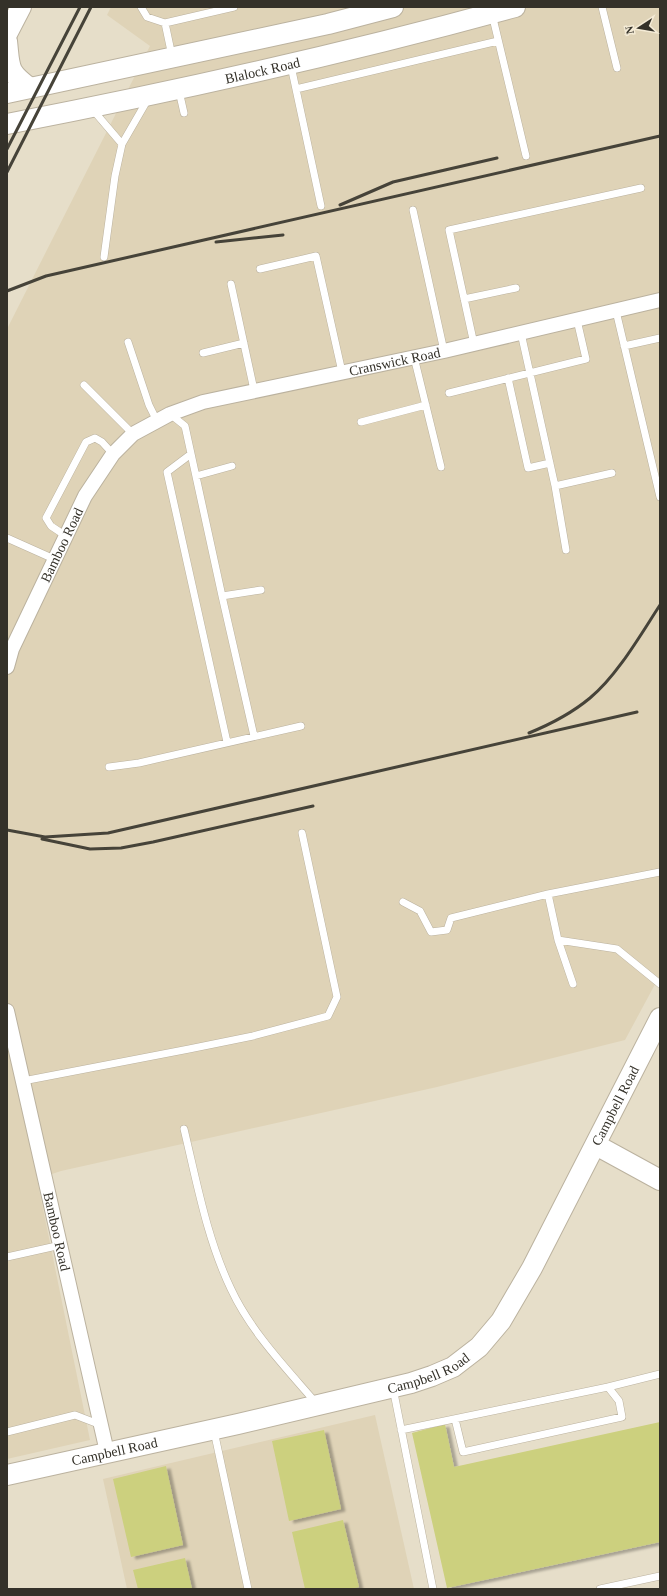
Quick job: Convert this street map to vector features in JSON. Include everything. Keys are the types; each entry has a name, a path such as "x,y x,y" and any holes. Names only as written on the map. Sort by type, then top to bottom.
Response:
{"main road":[{"path":"7,34 21,7"},
{"name":"Blalock Road","path":"7,124 91,108 290,64 516,7"},
{"path":"7,93 328,24 386,9 387,40"},
{"path":"7,41 10,68 16,77 30,88"},
{"path":"172,57 179,89"},
{"name":"Campbell Road","path":"7,1475 318,1405 432,1376 453,1367 480,1347 501,1321 532,1268 660,1018"},
{"path":"596,1145 660,1180"}],"street":[{"name":"Cranswick Road","path":"134,434 170,414 203,402 444,351 660,300"},
{"name":"Bamboo Road","path":"7,667 12,649 85,496 113,454 134,434"},
{"name":"Bamboo Road","path":"7,1011 107,1452"}],"lane":[{"path":"141,7 147,16 165,23 234,7"},
{"path":"602,7 617,68"},
{"path":"492,14 526,156"},
{"path":"165,23 172,57"},
{"path":"296,89 498,41"},
{"path":"290,64 322,206"},
{"path":"179,89 184,113"},
{"path":"104,257 114,176 122,144 150,95"},
{"path":"91,108 122,144"},
{"path":"474,344 449,230 641,188"},
{"path":"413,210 444,351"},
{"path":"260,269 316,256 342,372"},
{"path":"231,284 254,390"},
{"path":"464,299 516,288"},
{"path":"616,311 660,497"},
{"path":"449,393 586,359 577,320"},
{"path":"521,333 556,486 566,550"},
{"path":"624,346 660,338"},
{"path":"128,342 149,405 157,421"},
{"path":"203,352 244,344"},
{"path":"414,357 441,467"},
{"path":"508,378 528,468 550,463"},
{"path":"84,385 134,434"},
{"path":"361,422 426,405"},
{"path":"170,414 185,426 254,736"},
{"path":"66,536 51,526 46,518 86,442 95,438 102,442 113,454"},
{"path":"191,454 167,472 227,742"},
{"path":"196,476 232,466"},
{"path":"556,486 612,474"},
{"path":"7,538 54,559"},
{"path":"222,596 261,590"},
{"path":"109,767 139,763 301,726"},
{"path":"23,1081 253,1036 328,1016 337,997 302,833"},
{"path":"403,902 420,911 431,932 447,930 451,918 548,894 660,872"},
{"path":"548,894 558,940 573,984"},
{"path":"558,940 617,949 660,984"},
{"path":"184,1129 209,1233 231,1290 252,1325 281,1363 318,1405"},
{"path":"7,1257 61,1245"},
{"path":"401,1430 608,1387 660,1374"},
{"path":"392,1387 433,1589"},
{"path":"455,1419 463,1452 622,1417 619,1401 608,1387"},
{"path":"7,1432 75,1416 101,1425"},
{"path":"213,1429 248,1589"},
{"path":"600,1589 660,1576"}],"shaded area":[{"path":"111,7 660,7 660,975 625,1040 437,1087 61,1171 37,1179 90,1440 7,1459 7,329 150,46 107,15"},
{"path":"375,1415 414,1589 127,1589 103,1479"}],"building":[{"path":"660,1422 660,1542 447,1588 412,1433 445,1424 454,1467"},
{"path":"324,1430 341,1509 289,1521 272,1441"},
{"path":"166,1466 183,1545 131,1557 113,1479"},
{"path":"343,1520 359,1587 352,1589 305,1589 292,1532"},
{"path":"185,1558 192,1589 138,1589 133,1570"}],"railway":[{"path":"7,149 80,7"},
{"path":"7,172 91,7"},
{"path":"7,291 46,276 660,136"},
{"path":"340,205 393,182 497,158"},
{"path":"216,242 283,235"},
{"path":"529,733 569,713 600,689 619,667 660,605"},
{"path":"7,830 45,837 108,833 637,712"},
{"path":"42,839 90,849 121,848 313,806"}]}
